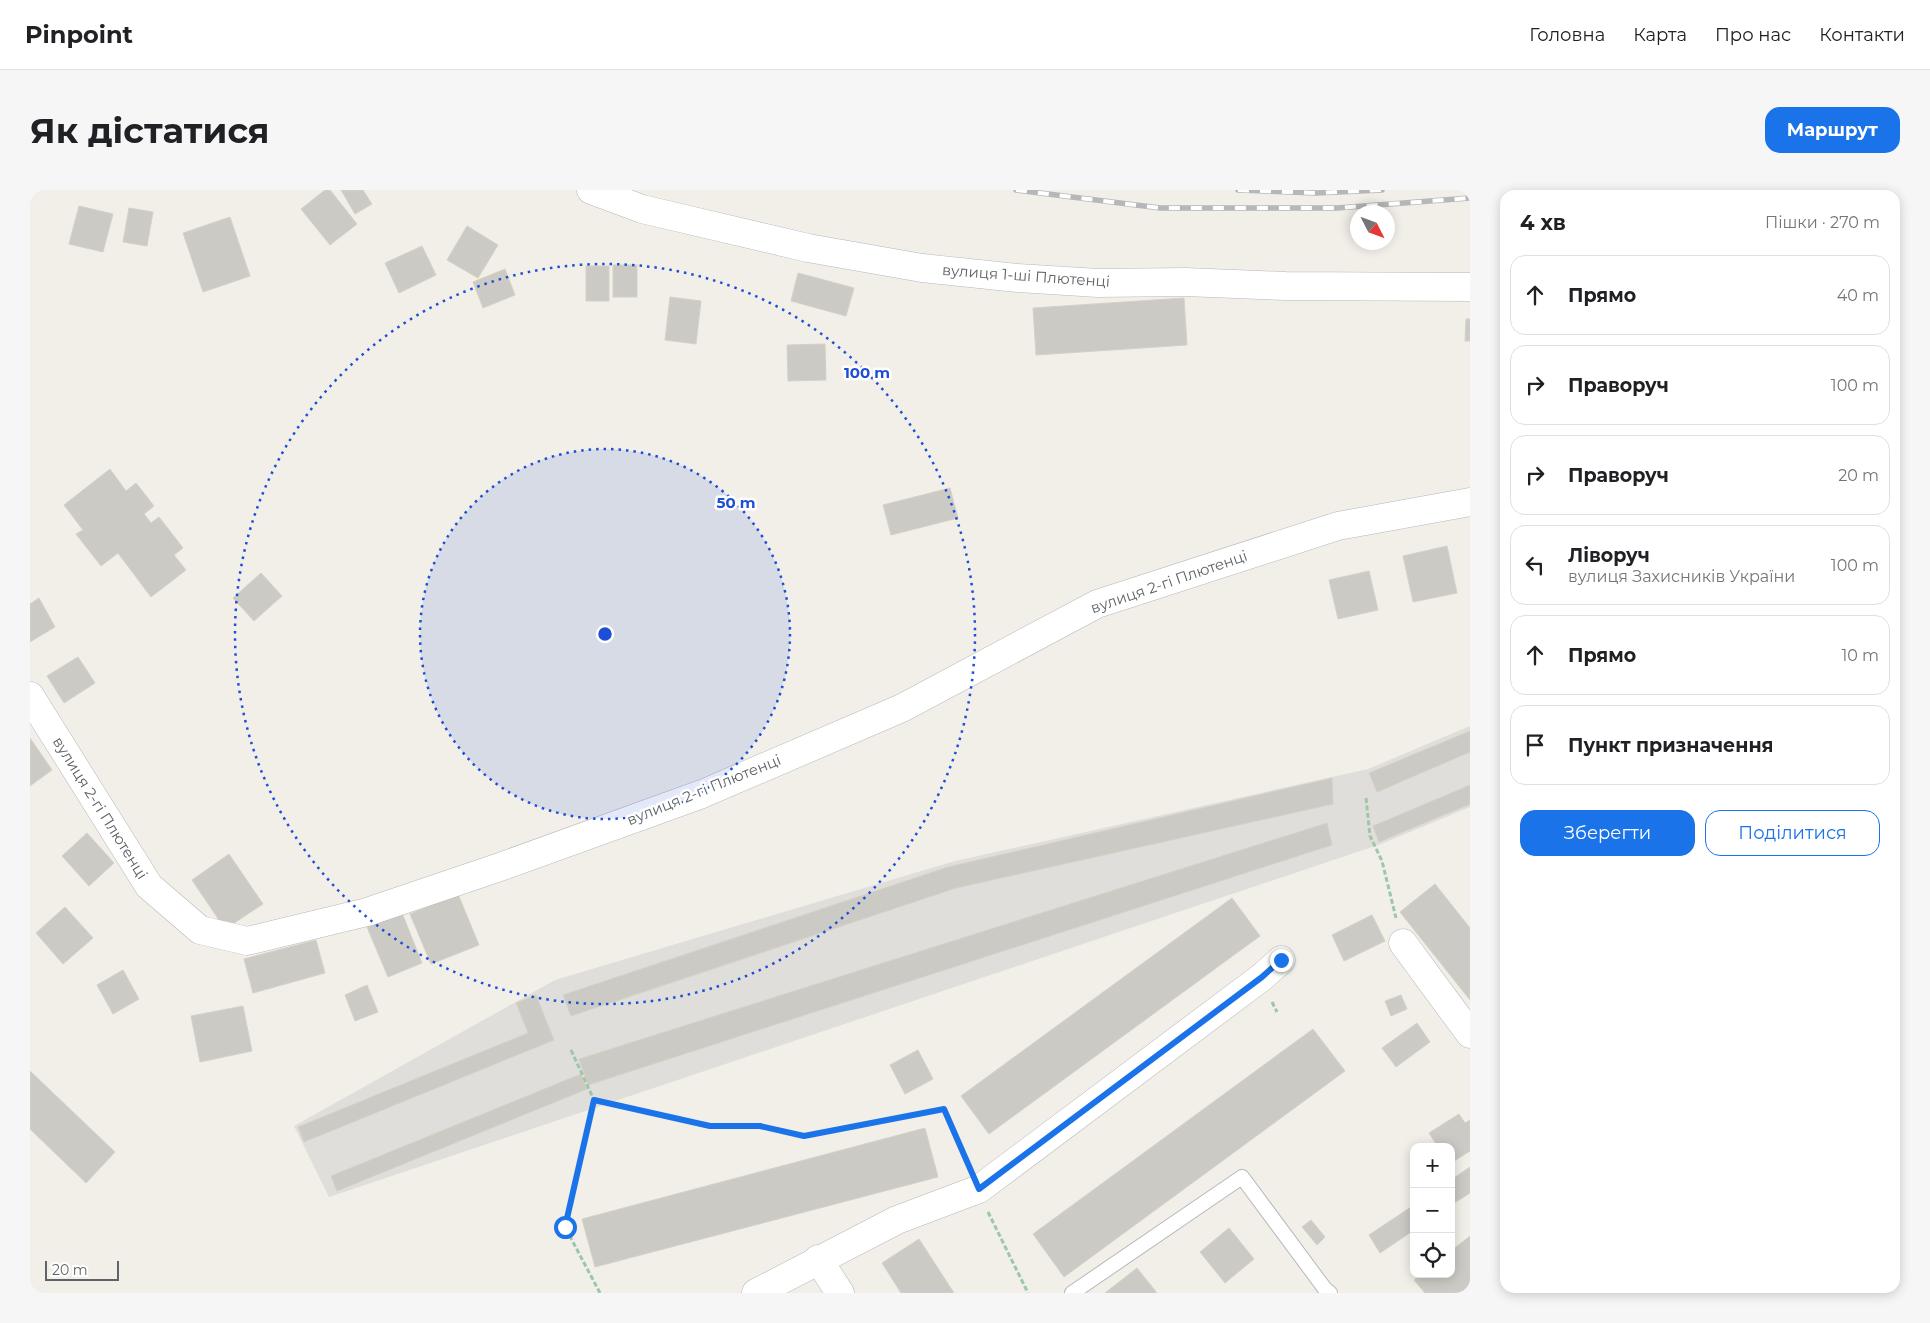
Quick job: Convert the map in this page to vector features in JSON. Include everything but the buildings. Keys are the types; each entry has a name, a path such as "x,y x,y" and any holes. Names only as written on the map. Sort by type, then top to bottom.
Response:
{"street":[{"name":"вулиця 1-ші Плютенці","path":"591,190 642,209 808,248 931,269 1018,278 1098,283 1185,282 1286,286 1470,287"},
{"name":"вулиця 2-гі Плютенці","path":"30,696 149,886 200,930 247,941 366,912 497,868 702,794 902,708 1097,604 1338,526 1470,502"},
{"path":"1402,943 1470,1034"},
{"path":"756,1293 896,1220 979,1189 1271,969"},
{"path":"818,1259 840,1293"}],"lane":[{"path":"1072,1293 1242,1177 1325,1290 1330,1293"}],"path":[{"path":"1366,798 1370,836 1382,861 1402,943"},
{"path":"571,1050 594,1100 565,1227 600,1293"},
{"path":"594,1100 710,1126 760,1126 804,1136 944,1109 979,1189 981,1198 1028,1293"}],"shaded area":[{"path":"1470,726 1470,807 1381,844 329,1197 294,1126 555,980 955,861 1368,769"}],"railway":[{"path":"1016,190 1160,208 1337,208 1470,198"},
{"path":"1238,190 1316,193 1382,190"}],"route":[{"path":"565,1227 594,1100 710,1126 760,1126 804,1136 944,1109 979,1189 1262,977 1281,960"}]}
